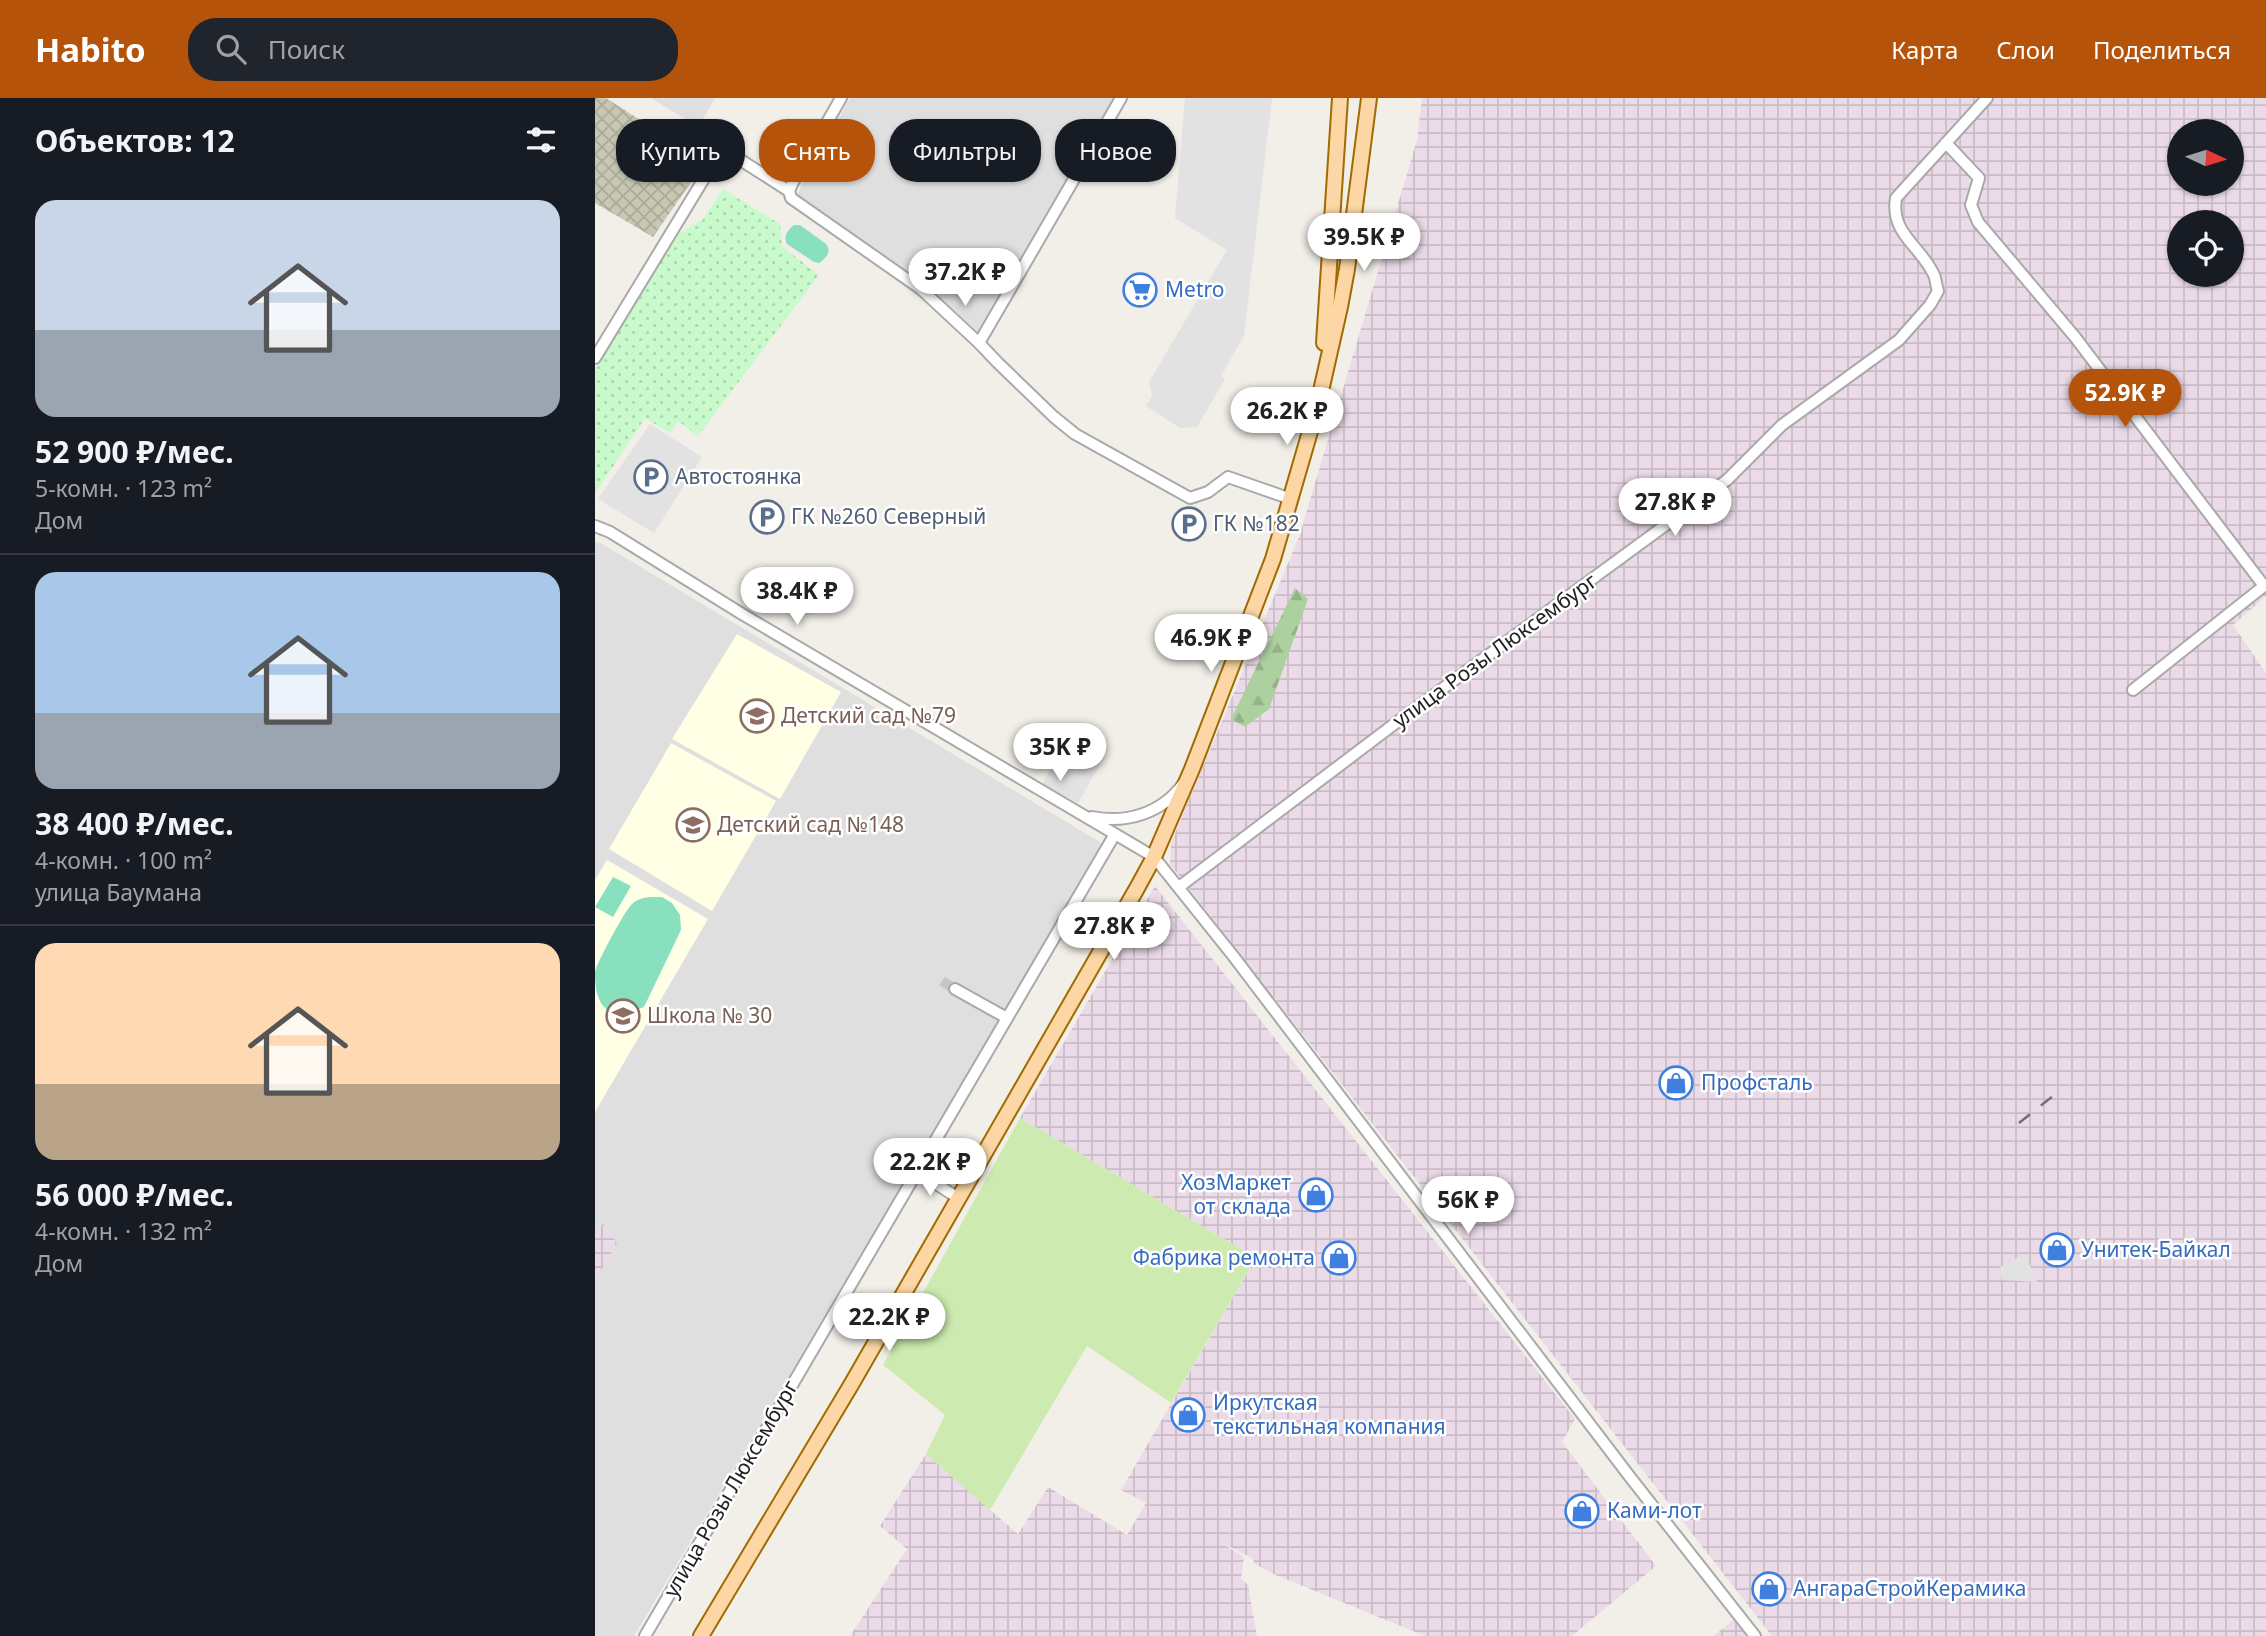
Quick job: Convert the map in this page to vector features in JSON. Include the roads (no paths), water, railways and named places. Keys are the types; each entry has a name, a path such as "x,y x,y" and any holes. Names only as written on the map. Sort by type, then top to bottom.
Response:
{"main road":[{"path":"1318,404 1340,98"},
{"path":"701,1636 851,1385 1154,857 1192,769 1270,569 1291,499 1318,404 1347,269 1370,98"}],"street":[{"path":"789,191 841,98"},
{"path":"979,342 1121,98"},
{"name":"улица Розы Люксембург","path":"1179,887 1408,714 1727,480 1782,425 1899,340 1930,305 1938,291 1934,274 1897,225 1894,210 1896,198 1987,98"},
{"path":"1946,143 1979,178 1971,205 1978,222 2075,337 2264,586 2133,690"},
{"path":"595,358 711,167 727,155 736,157 789,191 791,198 811,214 921,289 1075,434 1190,498 1215,488 1228,477 1291,499"},
{"path":"595,526 610,532 742,614 1154,857 1441,1227 1630,1478 1755,1636"},
{"path":"1085,816 1106,820 1127,819 1147,813 1166,802 1181,787 1192,769"},
{"name":"улица Розы Люксембург","path":"647,1635 808,1355 1115,834"},
{"path":"955,989 1007,1018"},
{"path":"918,1172 958,1198"}],"tunnel":[{"path":"942,981 955,989"}],"railway":[{"path":"2019,1123 2058,1092"}],"place":[{"name":"Metro","path":"1140,290"},
{"name":"Автостоянка","path":"651,477"},
{"name":"ГК №260 Северный","path":"767,517"},
{"name":"ГК №182","path":"1189,524"},
{"name":"Детский сад №79","path":"757,716"},
{"name":"Детский сад №148","path":"693,825"},
{"name":"Школа № 30","path":"623,1016"},
{"name":"Профсталь","path":"1676,1083"},
{"name":"ХозМаркет от склада","path":"1316,1195"},
{"name":"Унитек-Байкал","path":"2057,1250"},
{"name":"Фабрика ремонта","path":"1339,1258"},
{"name":"Иркутская текстильная компания","path":"1188,1415"},
{"name":"Ками-лот","path":"1582,1511"},
{"name":"АнгараСтройКерамика","path":"1769,1589"}]}
